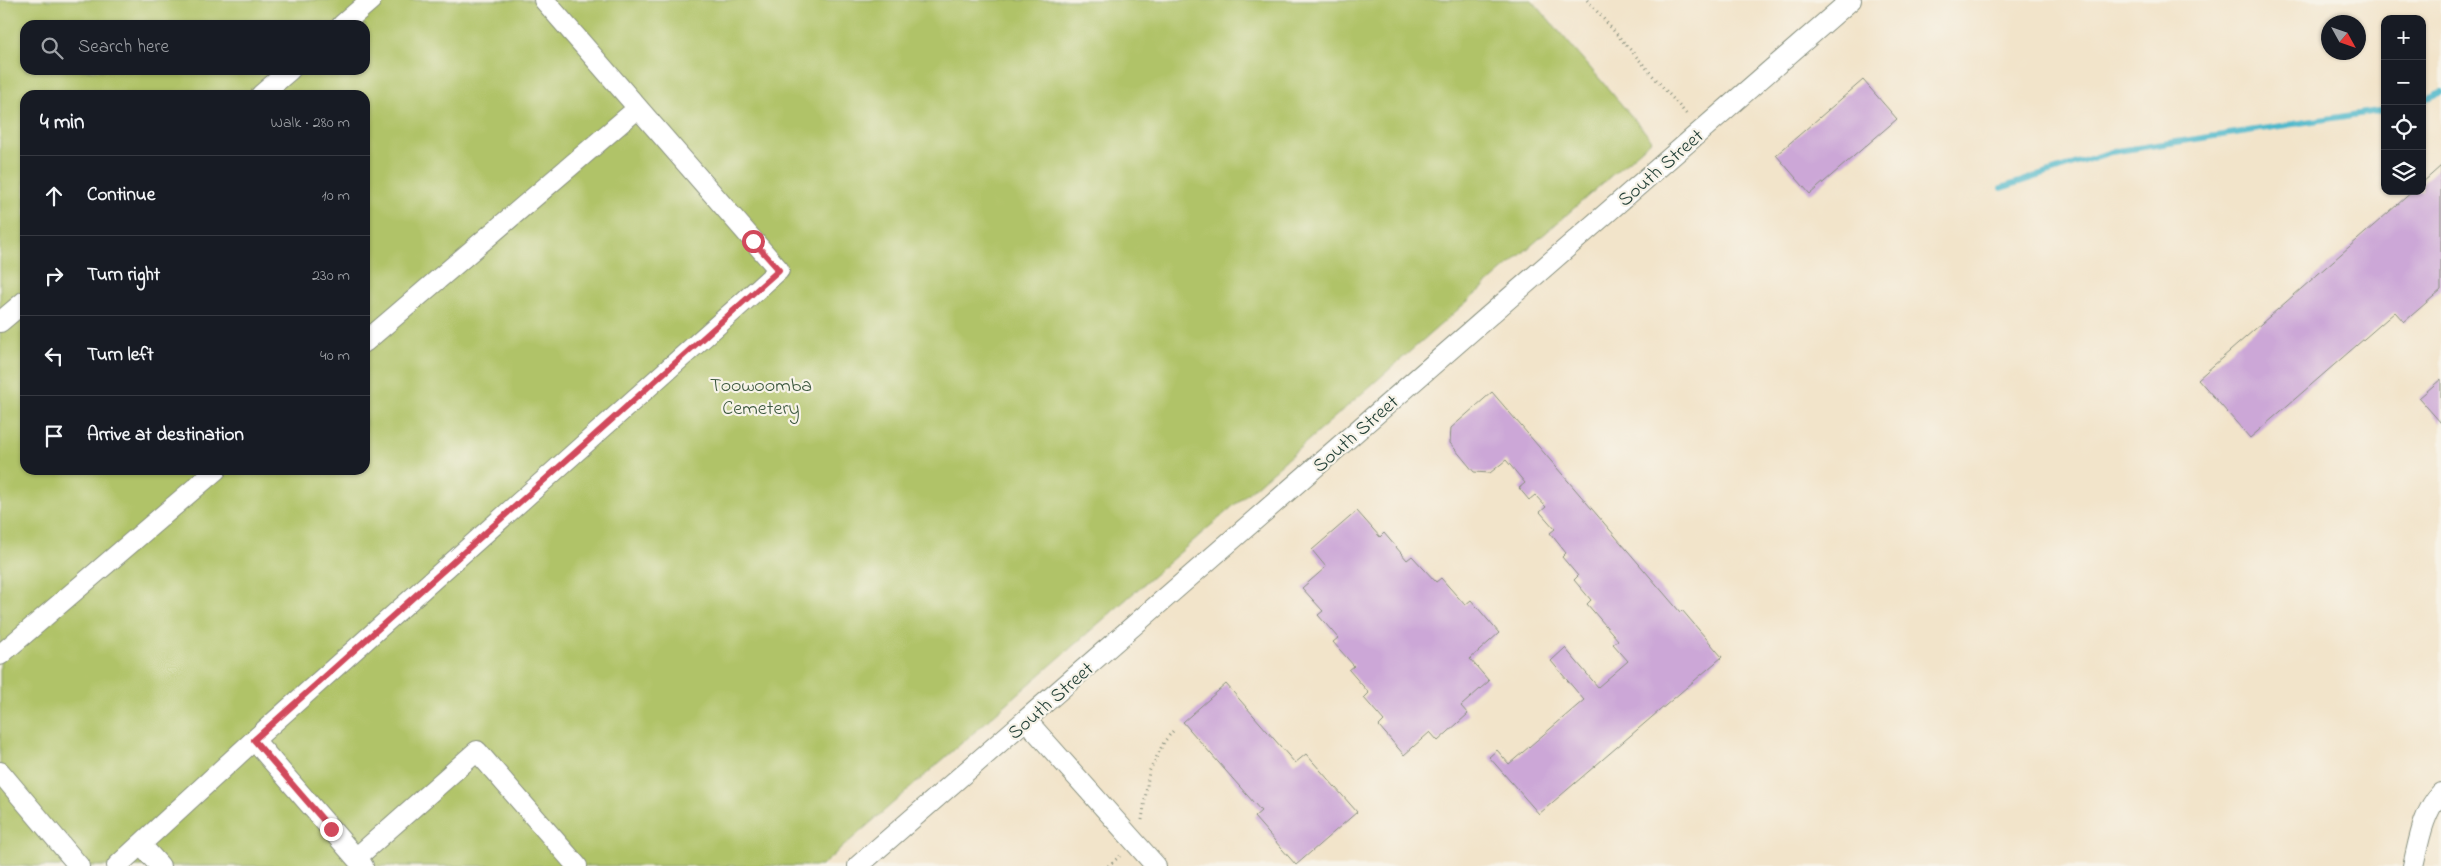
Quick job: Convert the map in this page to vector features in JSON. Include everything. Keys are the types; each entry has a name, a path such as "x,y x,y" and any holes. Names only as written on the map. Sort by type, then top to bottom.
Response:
{"street":[{"path":"348,20 370,0"},
{"path":"117,866 254,740 779,270 544,0"},
{"name":"South Street","path":"858,866 1852,0"},
{"path":"267,90 284,75"},
{"path":"370,338 637,109"},
{"path":"0,322 20,305"},
{"path":"0,655 210,475"},
{"path":"1026,720 1156,866"},
{"path":"254,740 360,862 477,751 576,866"},
{"path":"0,772 78,866"},
{"path":"2413,866 2420,837 2432,802 2441,793"},
{"path":"141,845 160,866"}],"path":[{"path":"1588,0 1701,131"},
{"path":"1108,866 1135,843 1144,813 1149,772 1164,742 1174,731"}],"green space":[{"name":"Toowoomba Cemetery","path":"0,0 1532,0 1652,140 821,866 0,866"}],"building":[{"path":"1863,80 1897,119 1810,194 1776,155"},
{"path":"2441,166 2441,290 2404,322 2395,312 2250,438 2198,379 2408,195 2426,195 2426,179"},
{"path":"2441,379 2441,423 2419,398"},
{"path":"1492,392 1680,612 1682,610 1722,657 1539,814 1489,757 1497,750 1509,764 1584,700 1551,661 1565,648 1598,687 1628,661 1613,644 1618,640 1587,604 1591,600 1574,580 1578,576 1562,557 1566,553 1550,533 1555,529 1540,512 1546,507 1535,495 1529,500 1519,488 1525,483 1506,460 1490,473 1474,472 1450,443 1451,428"},
{"path":"1357,511 1380,537 1384,533 1407,560 1412,556 1436,582 1441,578 1465,605 1471,600 1499,633 1470,659 1489,681 1461,706 1468,714 1438,741 1430,732 1404,755 1379,726 1384,721 1364,698 1369,693 1349,670 1354,666 1333,642 1338,638 1318,615 1323,611 1302,588 1326,567 1312,550"},
{"path":"1226,684 1295,763 1306,754 1357,812 1296,865 1254,817 1261,811 1183,722"}],"waterway":[{"path":"2426,99 2441,92"},
{"path":"2001,188 2111,152 2381,111"}],"route":[{"path":"331,829 254,740 779,270 753,241"}]}
